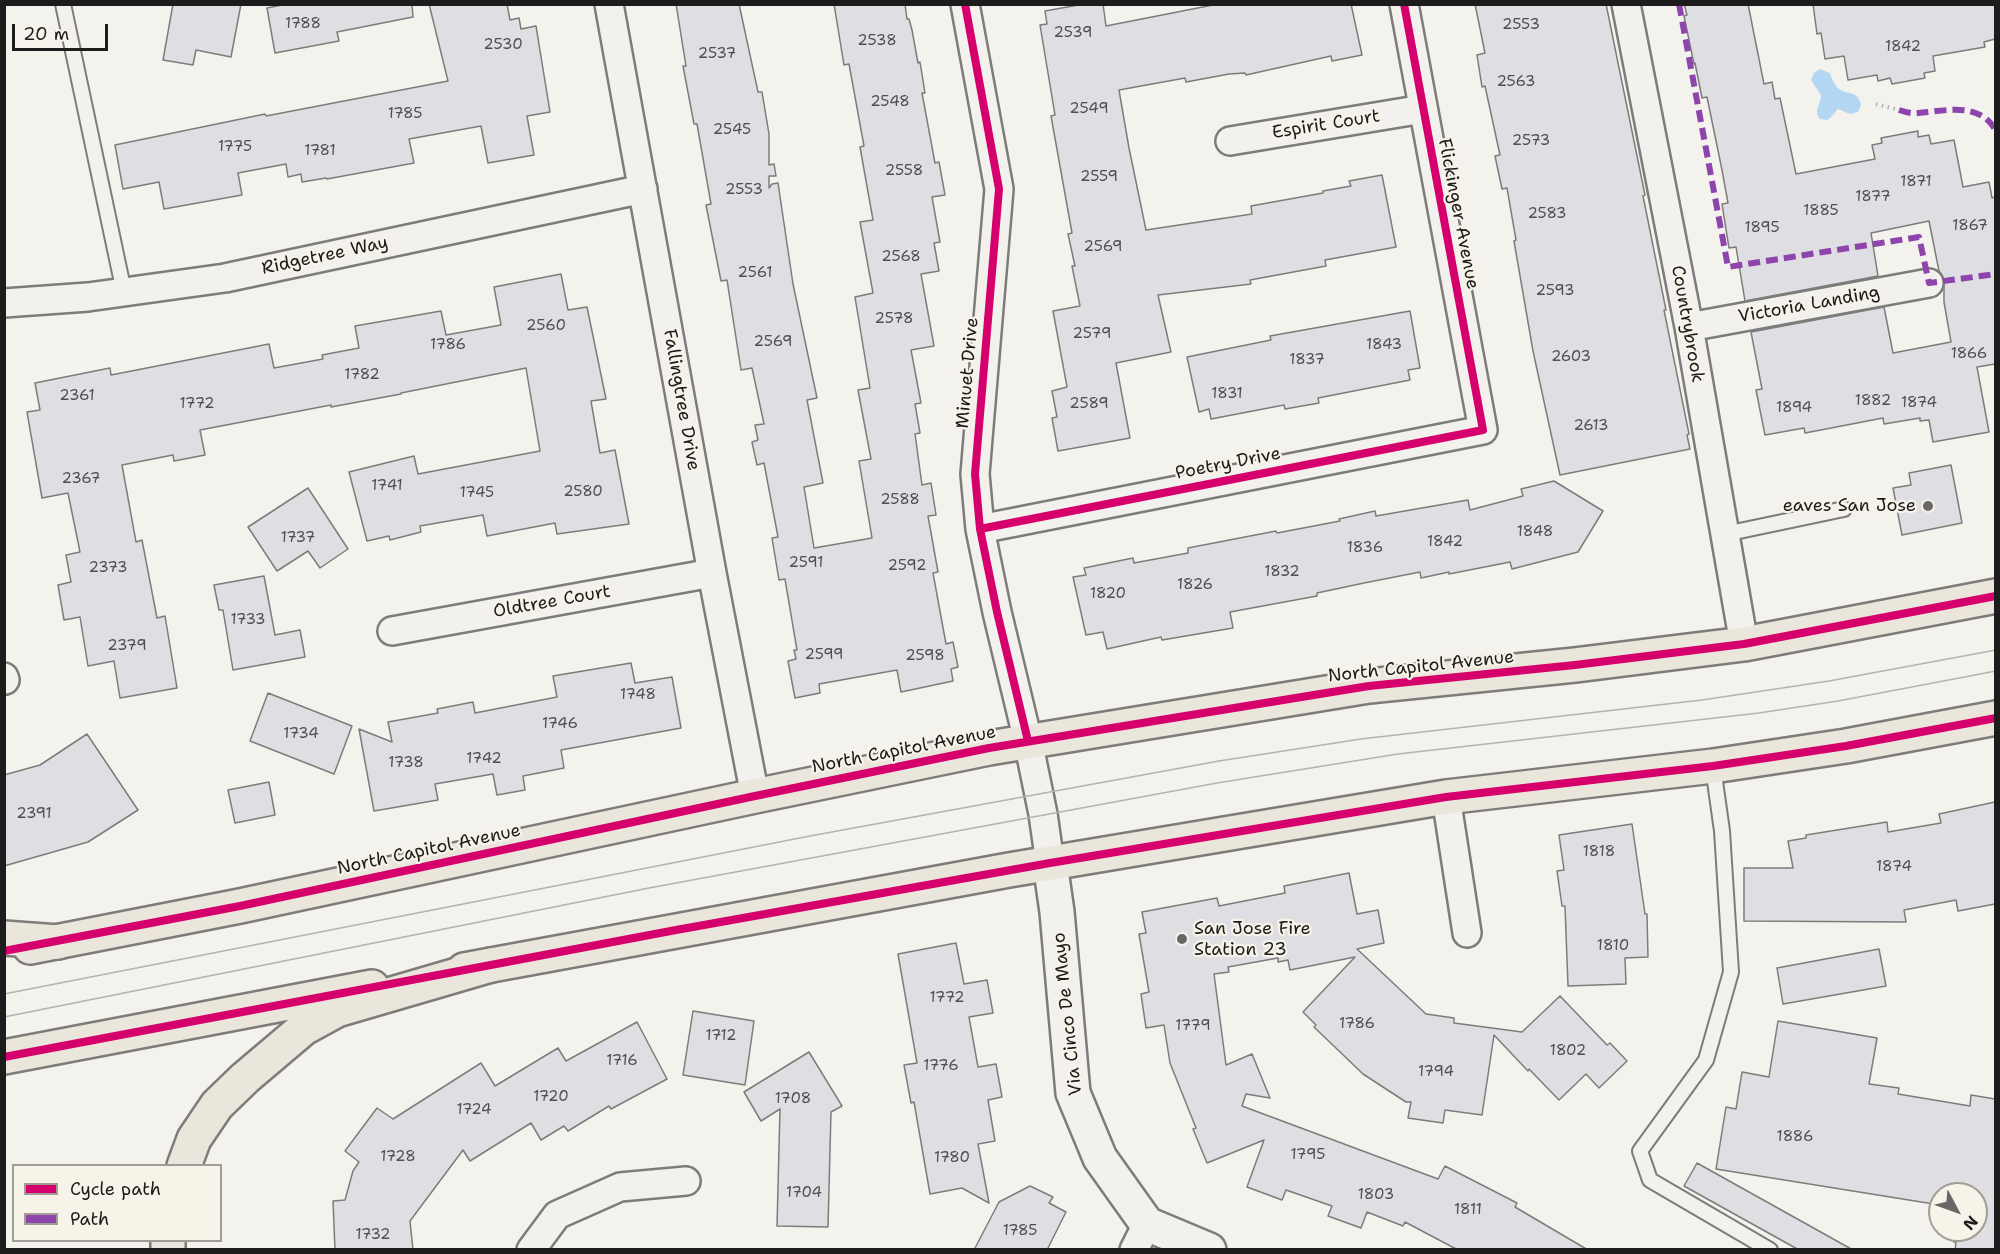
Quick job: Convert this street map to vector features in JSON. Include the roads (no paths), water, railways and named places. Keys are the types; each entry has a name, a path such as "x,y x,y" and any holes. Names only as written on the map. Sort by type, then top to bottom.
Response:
{"main road":[{"name":"North Capitol Avenue","path":"4,951 240,906 755,796 1028,741 1369,686 1575,665 1744,644 1995,596"},
{"path":"4,1057 1050,863 1446,797 1713,766 1846,746 1995,718"},
{"path":"4,938 58,942"},
{"path":"185,1164 194,1139 217,1105 244,1078 304,1028 338,1010 491,965"}],"street":[{"name":"Fallingtree Drive","path":"609,4 712,573 755,796"},
{"name":"Minuet Drive","path":"965,4 999,189 975,474 980,529 1028,741 1043,814 1050,863"},
{"name":"Flickinger Avenue","path":"1404,4 1483,430"},
{"name":"Countrybrook","path":"1626,4 1689,327 1744,644"},
{"name":"Espirit Court","path":"1230,141 1423,109"},
{"name":"Ridgetree Way","path":"4,303 124,292 225,278 643,189"},
{"name":"Victoria Landing","path":"1689,327 1929,283"},
{"name":"Poetry Drive","path":"980,529 1483,430"},
{"name":"Oldtree Court","path":"392,631 712,573"},
{"path":"1446,797 1467,933"},
{"name":"Via Cinco De Mayo","path":"1050,863 1057,912 1073,1093 1100,1158 1141,1237 1209,1250"},
{"path":"531,1250 557,1215 620,1187 686,1181"}],"lane":[{"path":"63,4 124,292"},
{"path":"1725,534 1844,509"},
{"path":"1713,766 1722,831 1731,972 1706,1060 1640,1152 1650,1180 1770,1250"}],"water":[{"path":"1820,69 1830,73 1838,88 1859,99 1861,105 1858,112 1850,114 1838,109 1828,120 1820,119 1817,110 1821,95 1811,80 1814,73"}],"tram line":[{"path":"4,994 810,836 1219,761 1361,739 1702,700 1829,681 1996,650"},
{"path":"4,1017 649,888 1217,783 1398,754 1759,713 1838,701 1996,671"}],"place":[{"name":"eaves San Jose","path":"1928,506"},
{"name":"San Jose Fire Station 23","path":"1182,939"}]}
